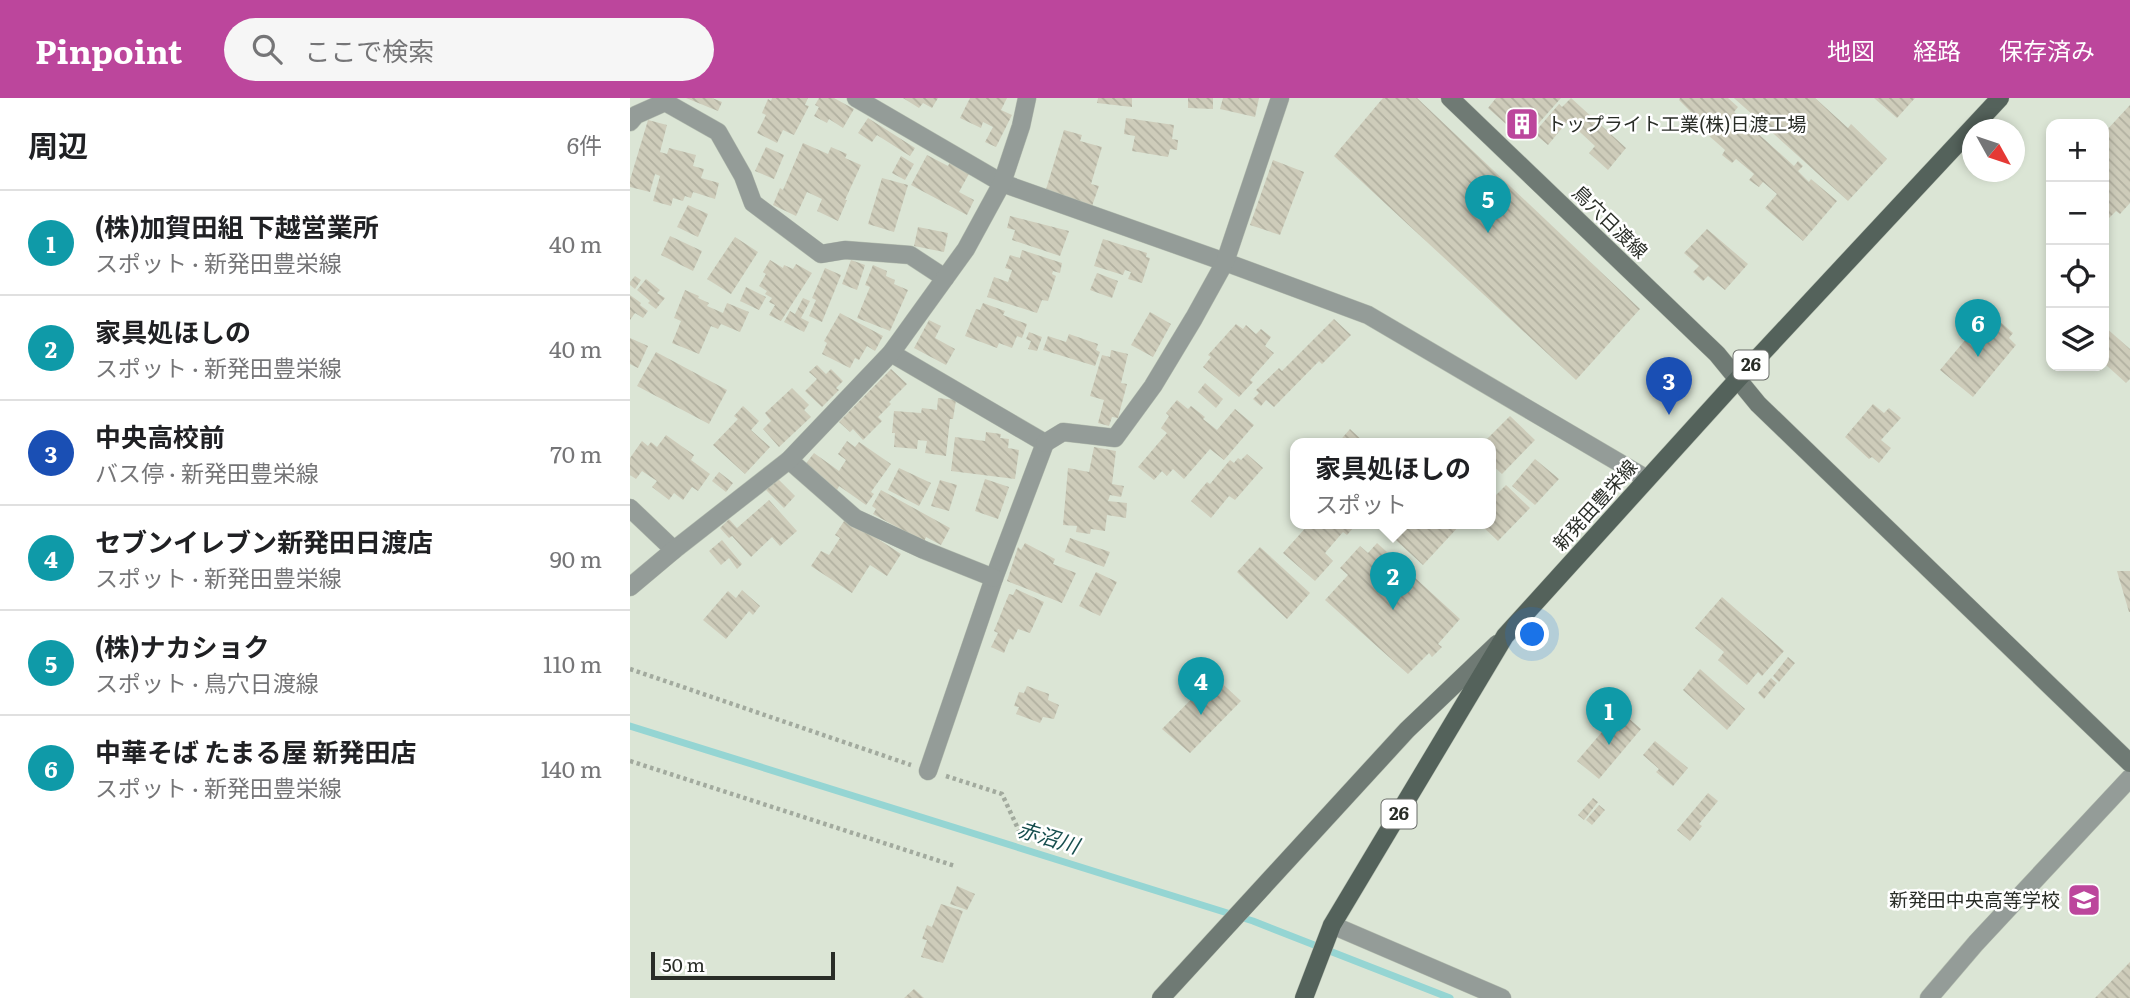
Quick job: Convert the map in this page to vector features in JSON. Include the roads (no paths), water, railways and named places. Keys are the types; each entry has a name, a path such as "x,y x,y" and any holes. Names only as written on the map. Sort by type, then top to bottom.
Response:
{"main road":[{"name":"新発田豊栄線","path":"1304,998 1332,925 1504,636 1738,379 2000,98"}],"street":[{"path":"856,98 1002,183 1368,315 1647,479"},
{"path":"630,587 789,460 891,353 966,249 1002,183 1021,126 1027,98"},
{"path":"928,771 994,578 1045,443 1063,432 1115,438 1160,374 1225,262 1280,98"},
{"name":"鳥穴日渡線","path":"1450,98 1717,354 1758,404 2130,763"},
{"path":"630,122 636,115 665,102 718,132 743,176 753,203 821,254 845,250 910,255 946,278"},
{"path":"891,353 1045,443"},
{"path":"789,460 855,518 994,578"},
{"path":"630,508 674,550"},
{"path":"1161,998 1407,730 1504,636"},
{"path":"1929,998 1976,943 2130,778"},
{"path":"1332,925 1503,998"}],"waterway":[{"name":"赤沼川","path":"630,726 1253,921 1450,998"}],"place":[{"name":"トップライト工業(株)日渡工場","path":"1522,124"},
{"name":"(株)ナカショク","path":"1488,233"},
{"name":"中華そば たまる屋 新発田店","path":"1978,357"},
{"name":"中央高校前","path":"1669,415"},
{"name":"家具処ほしの","path":"1393,610"},
{"name":"セブンイレブン新発田日渡店","path":"1201,715"},
{"name":"(株)加賀田組 下越営業所","path":"1609,745"},
{"name":"新発田中央高等学校","path":"2084,900"}]}
